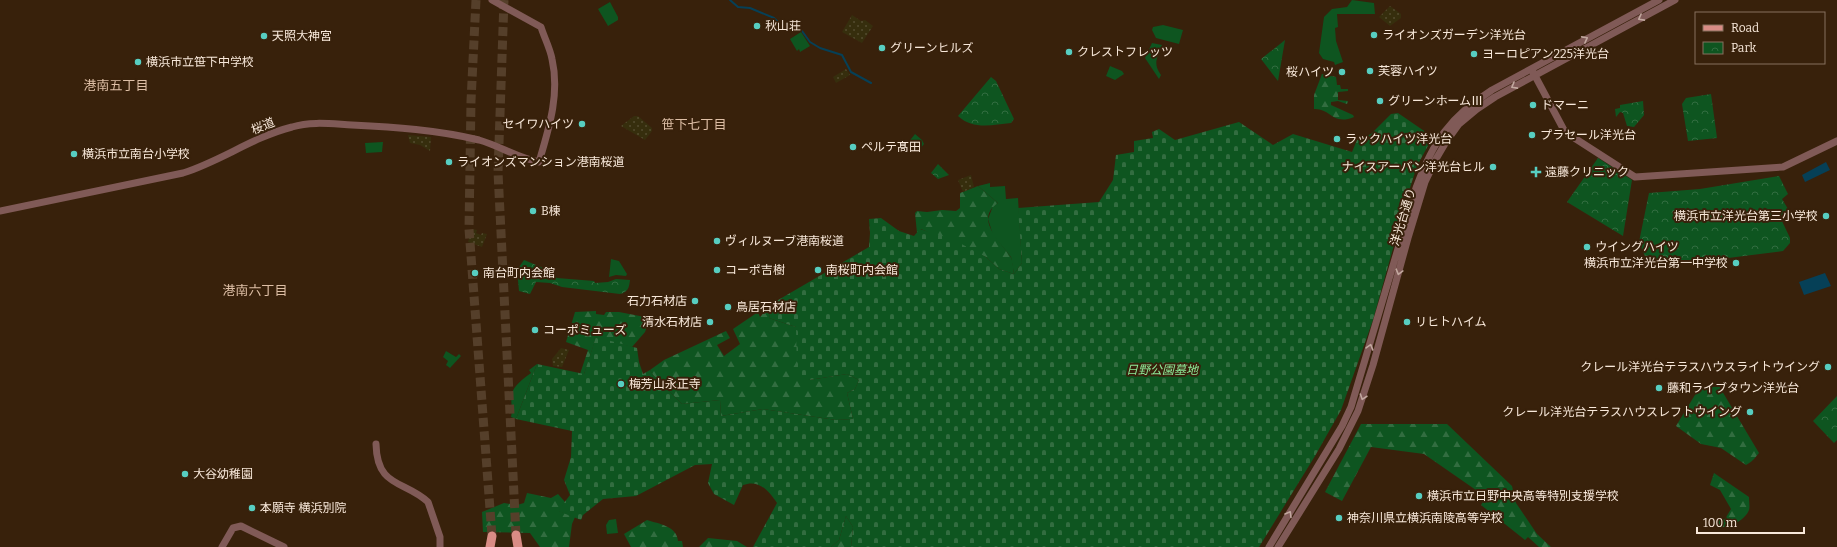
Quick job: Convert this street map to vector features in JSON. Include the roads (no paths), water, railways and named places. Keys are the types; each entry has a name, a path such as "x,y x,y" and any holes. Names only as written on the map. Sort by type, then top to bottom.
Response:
{"main road":[{"path":"516,535 517,547"},
{"path":"492,536 492,547"}],"street":[{"name":"桜道","path":"0,211 183,173 201,167 269,134 293,126 314,123 385,126 447,134 480,140 503,148 526,160 539,162 553,110 555,89 552,57 541,27 492,0"},
{"name":"洋光台通り","path":"1269,547 1342,426 1351,407 1416,188 1430,153 1438,139 1452,120 1472,103 1531,68 1659,0"},
{"name":"洋光台通り","path":"1278,547 1339,449 1358,411 1373,365 1425,182 1436,159 1459,124 1477,109 1535,75 1675,0"},
{"path":"1531,68 1565,132 1635,177 1783,167 1837,141"},
{"path":"376,444 377,458 381,469 386,476 394,483 428,502 440,537 440,547"},
{"path":"222,547 233,528 241,526 284,547"}],"water":[{"path":"1826,162 1830,170 1805,182 1802,175"},
{"path":"1825,273 1831,286 1804,295 1799,282"}],"waterway":[{"path":"730,0 738,7 750,8 774,18 781,25 797,28 802,31 810,42 820,48 842,55 851,72 871,83"}],"tunnel":[{"path":"476,0 471,101 469,229 492,536"},
{"path":"504,0 498,172 516,535"}],"place":[{"name":"秋山荘","path":"757,26"},
{"name":"ライオンズガーデン洋光台","path":"1374,35"},
{"name":"天照大神宮","path":"264,36"},
{"name":"グリーンヒルズ","path":"882,48"},
{"name":"クレストフレッツ","path":"1069,52"},
{"name":"ヨーロピアン225洋光台","path":"1474,54"},
{"name":"横浜市立笹下中学校","path":"138,62"},
{"name":"芙蓉ハイツ","path":"1370,71"},
{"name":"桜ハイツ","path":"1342,72"},
{"name":"グリーンホームⅢ","path":"1380,101"},
{"name":"ドマーニ","path":"1533,105"},
{"name":"セイワハイツ","path":"582,124"},
{"name":"プラセール洋光台","path":"1532,135"},
{"name":"ラックハイツ洋光台","path":"1337,139"},
{"name":"ペルテ髙田","path":"853,147"},
{"name":"横浜市立南台小学校","path":"74,154"},
{"name":"ライオンズマンション港南桜道","path":"449,162"},
{"name":"ナイスアーバン洋光台ヒル","path":"1493,167"},
{"name":"遠藤クリニック","path":"1536,172"},
{"name":"B棟","path":"533,211"},
{"name":"横浜市立洋光台第三小学校","path":"1826,216"},
{"name":"ヴィルヌーブ港南桜道","path":"717,241"},
{"name":"ウイングハイツ","path":"1587,247"},
{"name":"横浜市立洋光台第一中学校","path":"1736,263"},
{"name":"コーポ吉樹","path":"717,270"},
{"name":"南桜町内会館","path":"818,270"},
{"name":"南台町内会館","path":"475,273"},
{"name":"石力石材店","path":"695,301"},
{"name":"鳥居石材店","path":"728,307"},
{"name":"清水石材店","path":"710,322"},
{"name":"リヒトハイム","path":"1407,322"},
{"name":"コーポミューズ","path":"535,330"},
{"name":"クレール洋光台テラスハウスライトウイング","path":"1828,367"},
{"name":"梅芳山永正寺","path":"621,384"},
{"name":"藤和ライブタウン洋光台","path":"1659,388"},
{"name":"クレール洋光台テラスハウスレフトウイング","path":"1750,412"},
{"name":"大谷幼稚園","path":"185,474"},
{"name":"横浜市立日野中央高等特別支援学校","path":"1419,496"},
{"name":"本願寺 横浜別院","path":"252,508"},
{"name":"神奈川県立横浜南陵高等学校","path":"1339,518"}],"district":[{"name":"港南五丁目","path":"116,85"},
{"name":"笹下七丁目","path":"694,124"},
{"name":"港南六丁目","path":"255,290"}],"park label":[{"name":"日野公園墓地","path":"1162,370"}]}
